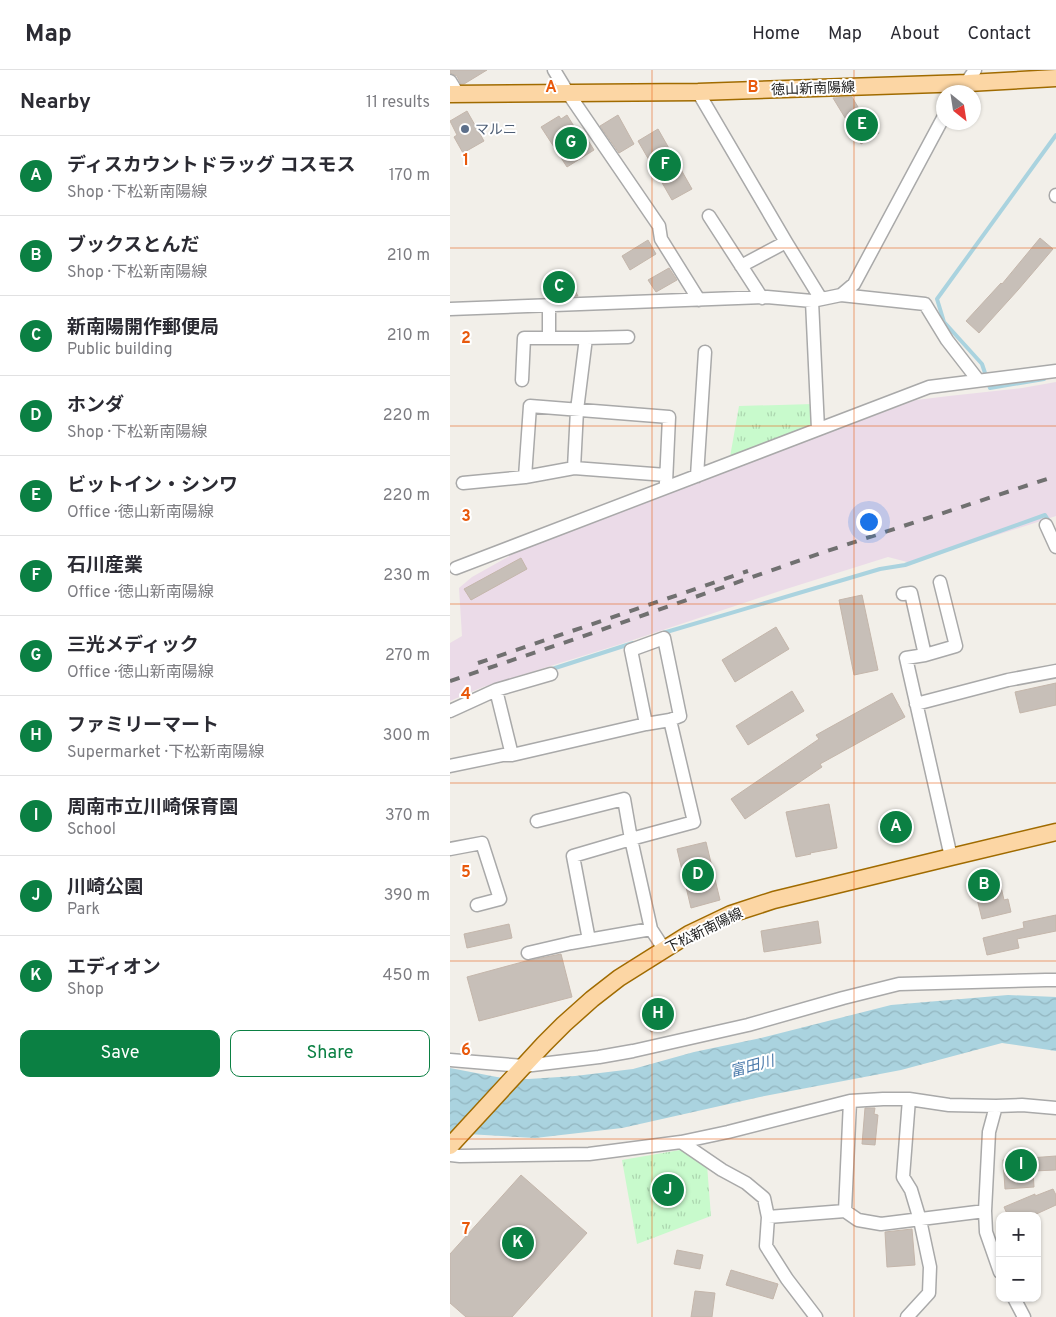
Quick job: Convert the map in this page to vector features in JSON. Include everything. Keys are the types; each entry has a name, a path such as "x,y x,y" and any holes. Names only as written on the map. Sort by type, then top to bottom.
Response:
{"main road":[{"name":"徳山新南陽線","path":"453,90 568,94 698,92 1056,78"},
{"name":"下松新南陽線","path":"450,1146 564,1024 592,999 618,978 689,934 731,914 774,900 1056,832"}],"street":[{"path":"554,70 568,94 660,226 661,239 699,300"},
{"path":"698,92 786,242 817,300 818,429"},
{"path":"841,295 854,284 937,130"},
{"path":"709,216 762,298"},
{"path":"741,266 786,242"},
{"path":"450,309 762,298 817,300 841,295 925,304 947,340 978,380"},
{"path":"549,306 549,338"},
{"path":"522,380 524,338 628,337"},
{"path":"574,468 577,410 586,338"},
{"path":"697,476 704,352"},
{"path":"456,568 928,387 1056,371"},
{"path":"525,477 530,406 669,416 665,488"},
{"path":"463,483 525,477 574,468 666,475"},
{"path":"1046,524 1056,546"},
{"path":"940,582 956,646 906,658 951,856"},
{"path":"903,594 911,593 924,655"},
{"path":"450,766 503,754 512,755 670,720 680,716 664,638 631,650 646,724"},
{"path":"916,704 1008,680 1056,671"},
{"path":"450,711 496,690 551,674"},
{"path":"496,690 512,755"},
{"path":"589,940 573,856 694,822 670,720"},
{"path":"537,821 624,800 651,929 664,949"},
{"path":"450,849 482,843 500,900 477,905"},
{"path":"528,953 571,943 651,929"},
{"path":"450,1060 519,1071 633,1051 748,1026 843,998 899,984 1056,980"},
{"path":"907,1317 929,1292 930,1267 920,1220 911,1190 903,1177 909,1099"},
{"path":"450,1155 589,1154 681,1142 850,1101 909,1099 949,1105 1022,1105 1056,1108"},
{"path":"845,1211 850,1101"},
{"path":"996,1106 989,1132 985,1211 986,1232 996,1261"},
{"path":"681,1142 716,1166 746,1183 764,1198 768,1217 766,1246 787,1279 816,1317"},
{"path":"768,1217 845,1211 858,1220 881,1224 985,1211"},
{"path":"1016,1302 1024,1317"}],"shaded area":[{"path":"1056,382 1056,516 911,563 888,557 483,687 450,701 450,643 462,636 459,588 472,577 536,541 916,400 1022,388"}],"green space":[{"path":"813,404 814,427 730,457 739,406"},
{"path":"680,1150 707,1165 711,1216 637,1244 622,1160"}],"water":[{"name":"富田川","path":"1008,995 1056,997 1056,1051 1002,1043 901,1070 760,1097 622,1128 535,1138 450,1133 450,1068 513,1080 575,1076 633,1069 694,1052 761,1038 891,1005"}],"building":[{"path":"450,70 487,70 461,84 457,76 450,73"},
{"path":"852,97 864,117 868,114 879,133 861,144 833,98"},
{"name":"マルニ","path":"467,111 484,141 463,153 454,137 457,135 450,121"},
{"path":"567,115 580,136 584,134 594,150 567,167 541,127 559,116 561,119"},
{"path":"618,115 634,144 619,153 600,126"},
{"path":"658,129 692,189 672,200 638,141"},
{"path":"1040,238 1053,249 979,333 966,321 1002,284"},
{"path":"648,240 656,254 630,270 622,256"},
{"path":"669,268 677,280 656,292 648,280"},
{"path":"546,276 566,276 578,296 546,297"},
{"path":"521,558 527,569 471,600 464,589"},
{"path":"862,595 878,670 854,675 839,600"},
{"path":"776,627 789,649 735,682 722,660"},
{"path":"1056,683 1056,705 1020,713 1015,692"},
{"path":"792,691 804,711 748,745 736,726"},
{"path":"892,693 905,717 820,764 822,767 745,819 731,799 819,739 816,735"},
{"path":"829,804 837,848 796,857 786,812"},
{"path":"706,842 720,900 691,908 677,849"},
{"path":"998,874 1004,900 1008,899 1011,912 982,919 976,895 971,896 967,881"},
{"path":"1056,915 1056,931 1017,939 1019,948 987,955 983,938 1024,928 1023,922"},
{"path":"818,921 821,943 764,952 761,931"},
{"path":"509,924 512,938 467,948 464,934"},
{"path":"561,954 572,997 479,1021 467,977 526,961"},
{"path":"664,1000 674,1019 651,1032 644,1018 647,1009"},
{"path":"865,1108 875,1108 874,1114 878,1115 875,1145 862,1144"},
{"path":"1056,1156 1056,1170 1033,1171 1034,1187 1005,1189 1003,1160"},
{"path":"521,1175 587,1233 512,1317 466,1317 450,1303 450,1254"},
{"path":"1053,1189 1056,1195 1056,1205 1041,1212 1006,1212 1004,1207 1035,1194 1035,1196"},
{"path":"912,1229 915,1265 887,1267 885,1232"},
{"path":"677,1250 703,1255 700,1269 674,1264"},
{"path":"731,1270 778,1284 773,1299 726,1285"},
{"path":"695,1291 715,1293 712,1317 691,1317"}],"waterway":[{"path":"1044,379 990,388 982,364 944,322 937,299 1056,135"},
{"path":"663,633 880,569 905,565 1045,515 1050,523"},
{"path":"549,670 633,643"}],"railway":[{"path":"450,681 821,553 1056,476"},
{"path":"478,663 748,571"}],"place":[{"name":"ビットイン・シンワ","path":"862,125"},
{"name":"マルニ","path":"465,129"},
{"name":"三光メディック","path":"571,143"},
{"name":"石川産業","path":"665,165"},
{"name":"新南陽開作郵便局","path":"559,287"},
{"name":"ディスカウントドラッグ コスモス","path":"896,827"},
{"name":"ホンダ","path":"698,875"},
{"name":"ブックスとんだ","path":"984,885"},
{"name":"ファミリーマート","path":"658,1014"},
{"name":"周南市立川崎保育園","path":"1021,1165"},
{"name":"川崎公園","path":"668,1190"},
{"name":"エディオン","path":"518,1243"}]}
